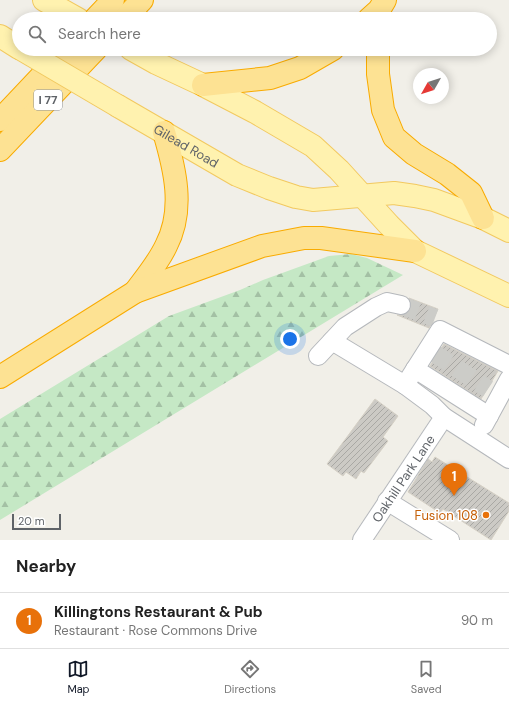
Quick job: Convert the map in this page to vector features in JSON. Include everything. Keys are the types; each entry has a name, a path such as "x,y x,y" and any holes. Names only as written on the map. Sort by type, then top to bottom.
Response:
{"highway":[{"path":"102,12 113,0"},
{"path":"131,12 142,0"},
{"name":"I 77","path":"0,120 60,56"},
{"name":"I 77","path":"0,150 89,56"},
{"path":"203,85 270,78 300,68 321,56"},
{"path":"378,56 378,74 383,110 394,137 414,154 447,174 471,193 483,218"},
{"path":"135,292 166,246 176,218 177,190 173,162 164,132"},
{"path":"0,377 135,292 262,246 304,238 321,238 415,251"}],"main road":[{"path":"44,0 65,12"},
{"name":"Gilead Road","path":"0,36 12,43"},
{"name":"Gilead Road","path":"34,56 237,175 268,188 296,197 314,200 365,197 394,193 415,196 434,200 483,218 509,231"},
{"path":"144,56 203,85 276,124 312,146 339,170 415,251 509,296"}],"street":[{"path":"318,356 345,327 376,307 387,302 401,305"},
{"path":"435,318 477,336 482,352"},
{"path":"405,385 415,369 431,351 440,330 509,365"},
{"path":"332,341 405,385 432,405 444,417 509,458"},
{"path":"415,369 489,416"},
{"path":"476,438 489,416 494,392 509,379"},
{"name":"Oakhill Park Lane","path":"362,540 444,417"},
{"path":"387,501 450,540"}],"green space":[{"path":"351,254 367,258 403,275 0,520 0,419 169,316 329,256"}],"building":[{"path":"409,298 438,309 429,328 397,315 404,315 409,312 411,302"},
{"path":"444,344 498,371 481,399 430,366"},
{"path":"375,399 398,416 383,437 388,441 364,473 361,471 356,479 346,472 343,476 327,464"},
{"path":"435,457 509,503 509,511 491,540 443,509 440,513 408,492 428,459 432,462"}],"tunnel":[{"path":"401,305 435,318"},
{"path":"434,353 488,389"}],"place":[{"name":"Killingtons Restaurant & Pub","path":"454,496"},
{"name":"Fusion 108","path":"486,515"}]}
